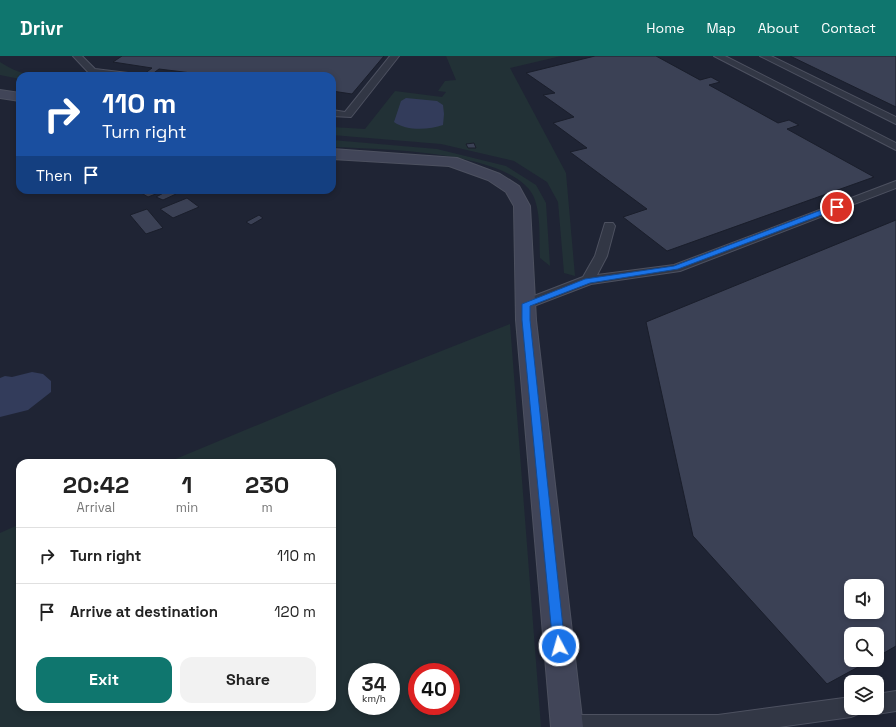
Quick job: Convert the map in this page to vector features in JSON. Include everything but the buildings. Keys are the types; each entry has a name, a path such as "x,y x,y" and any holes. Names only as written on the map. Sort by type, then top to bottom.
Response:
{"street":[{"path":"0,94 16,96"},
{"path":"336,154 451,161 494,177 513,190 522,206 527,328 567,726"}],"lane":[{"path":"77,56 92,71 99,72"},
{"path":"336,114 348,115 395,56"},
{"path":"718,56 896,147"},
{"path":"764,56 896,121"},
{"path":"526,304 588,280 676,268 896,184"},
{"path":"588,280 601,256 609,226"},
{"path":"884,703 896,701"},
{"path":"567,726 718,726 844,708"}],"shaded area":[{"path":"446,56 561,56 510,68 566,173 575,276 564,273 558,202 547,182 514,161 441,144 336,135 336,127 365,129 395,91 442,97 446,92 438,91 445,81 456,80"},
{"path":"0,62 21,72 16,72 16,78 0,75"},
{"path":"336,140 437,149 506,166 536,185 546,203 550,266 540,258 537,207 535,200 523,183 503,171 475,162 411,151 336,147"},
{"path":"510,324 541,727 0,727 0,533 16,526 16,711 336,711 336,459 176,459 332,394"}],"water":[{"path":"406,98 437,101 443,105 443,125 418,129 405,127 394,122 401,101"},
{"path":"32,372 43,374 51,381 51,392 28,410 0,417 0,378 5,376 12,377"}],"route":[{"path":"559,646 526,320 526,304 588,280 676,268 837,207"}]}
